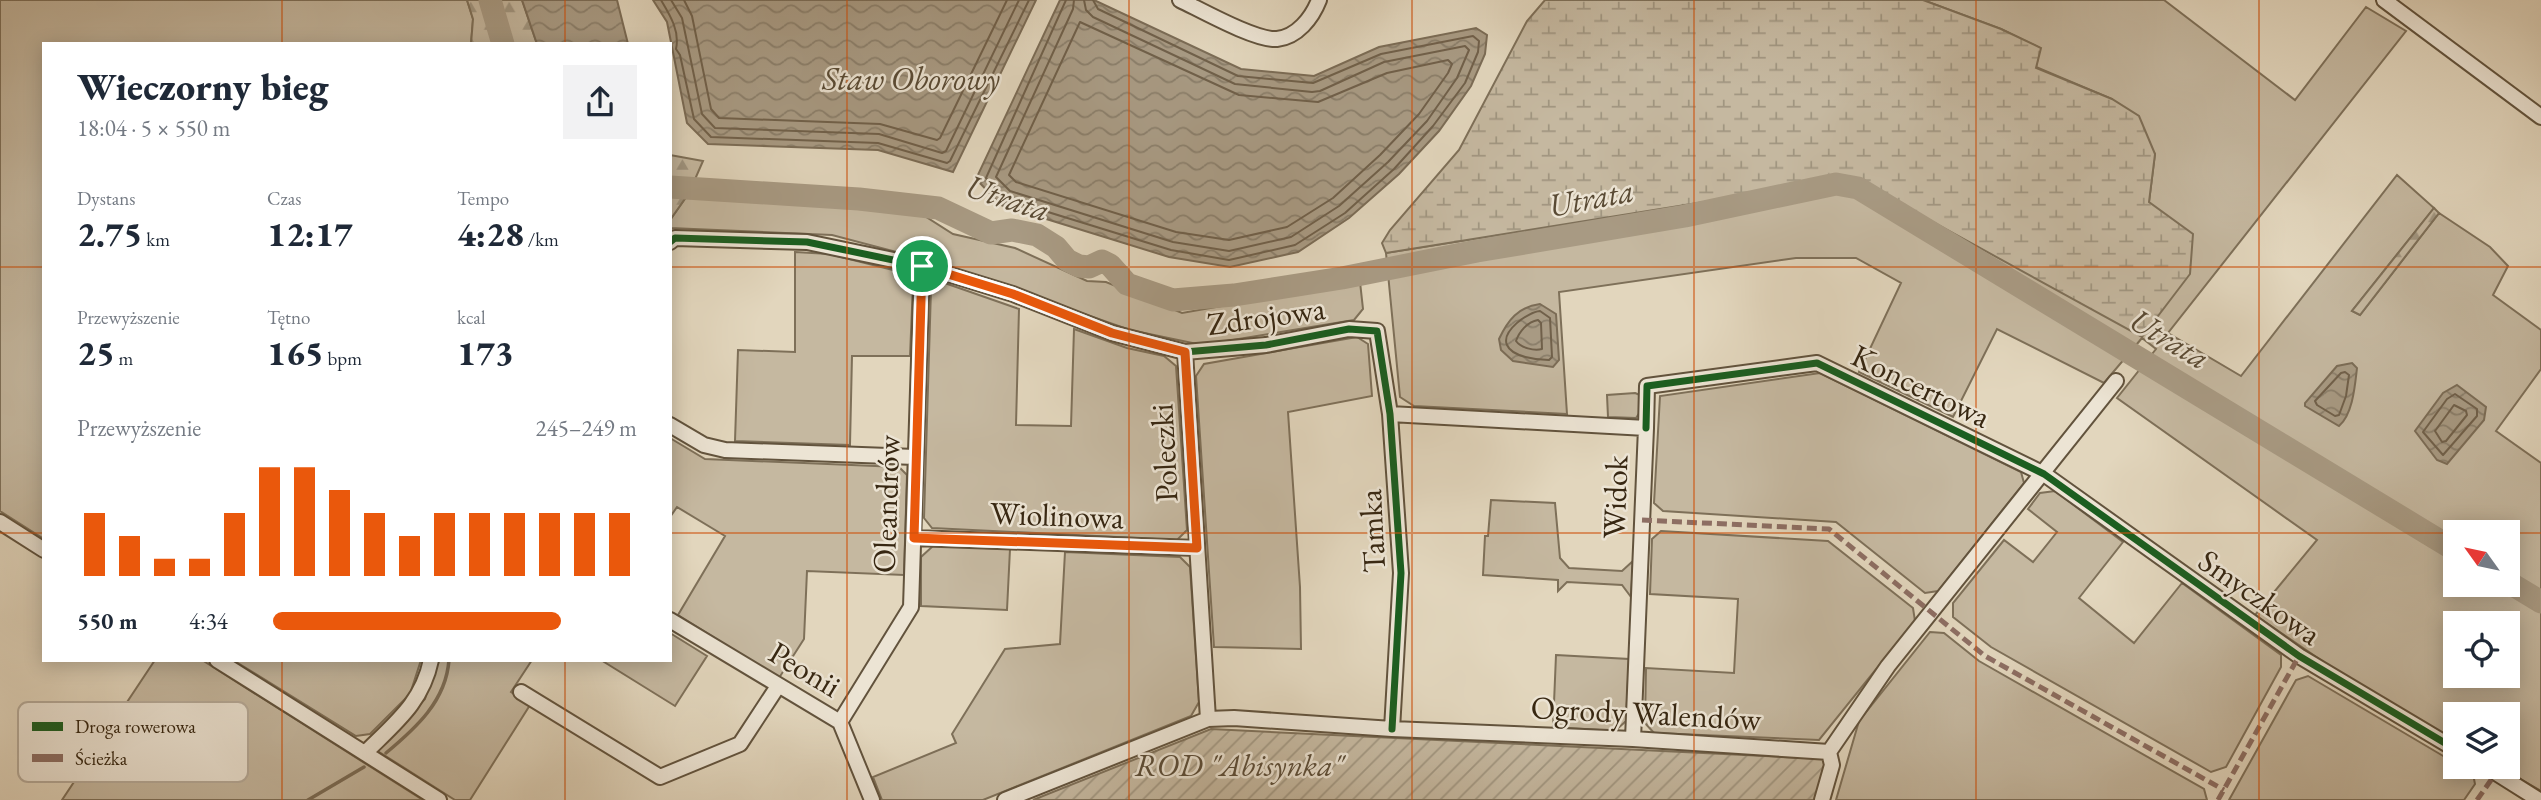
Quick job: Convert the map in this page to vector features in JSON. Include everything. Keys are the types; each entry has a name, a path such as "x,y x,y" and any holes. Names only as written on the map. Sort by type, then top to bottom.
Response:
{"street":[{"path":"1180,0 1261,37 1278,39 1300,29 1315,11 1320,0"},
{"path":"2384,0 2541,117"},
{"name":"Zdrojowa","path":"673,240 807,242 922,266 1013,294 1112,333 1185,352 1266,345 1349,329 1377,331"},
{"name":"Oleandrów","path":"840,722 911,607 922,266"},
{"name":"Tamka","path":"1377,331 1390,414 1401,573 1392,729"},
{"name":"Poleczki","path":"1185,352 1208,719"},
{"name":"Koncertowa","path":"1646,428 1647,386 1817,363 2044,474"},
{"path":"1822,800 1832,765 1829,752 1888,666 2116,381"},
{"name":"Widok","path":"1390,414 1646,428 1633,739"},
{"path":"672,426 704,445 725,450 915,457"},
{"name":"Smyczkowa","path":"2044,474 2299,656 2443,742"},
{"path":"0,522 42,549"},
{"name":"Wiolinowa","path":"914,538 1197,548"},
{"name":"Peonii","path":"672,621 840,722 872,800"},
{"path":"220,662 439,800"},
{"path":"365,753 415,702 428,676 431,662"},
{"path":"521,692 660,777 740,744 778,686"},
{"name":"Ogrody Walendów","path":"1005,800 1208,719 1234,718 1392,729 1633,739 1829,752"},
{"path":"2506,779 2539,800"}],"green space":[{"path":"0,0 467,0 473,19 471,42 42,42 42,538 0,511"},
{"path":"467,0 522,0 536,42 471,42 473,19"},
{"path":"1545,0 1923,0 2001,29 2041,48 2036,68 2112,99 2139,116 2155,154 2149,202 2193,234 2190,274 2142,337 1860,182 1840,175 1704,202 1386,253 1382,243 1390,230 1459,150 1527,21"},
{"path":"1923,0 2164,0 2295,100 2366,7 2406,31 2168,333 2241,376 2397,175 2434,208 2352,311 2360,315 2439,213 2490,247 2508,266 2493,295 2541,330 2541,369 2496,431 2541,463 2541,791 2520,779 2520,702 2443,702 2443,734 2347,678 2255,615 2317,540 2117,398 2156,349 2142,338 2104,383 1997,329 1953,417 1859,372 1901,283 1856,258 1796,258 1559,292 1567,414 1414,406 1400,397 1386,253 1704,202 1840,175 1860,182 2149,202 2155,154 2112,99 2036,67 2040,48 2001,29"},
{"path":"672,155 703,161 689,193 672,217"},
{"path":"689,193 725,197 745,194 772,200 807,199 923,215 953,234 1015,248 1087,281 1106,282 1182,313 1360,282 1363,309 1354,320 1202,345 1130,330 942,264 832,235 672,228 672,217"},
{"path":"2434,208 2439,213 2360,315 2352,311"},
{"path":"795,252 829,254 905,273 913,284 910,356 852,356 850,445 735,441 738,350 795,352"},
{"path":"939,281 1019,309 1016,425 1071,426 1074,329 1127,348 1164,356 1176,366 1187,530 1177,540 932,528 924,518 931,289"},
{"path":"1357,337 1368,344 1372,396 1288,412 1300,587 1301,649 1214,647 1196,376 1204,364"},
{"path":"1820,373 2021,472 2024,483 1938,591 1925,593 1836,522 1663,511 1654,503 1660,396"},
{"path":"1607,395 1640,395 1640,412 1636,418 1608,417"},
{"path":"672,439 705,459 899,467 907,475 904,575 807,571 804,639 779,678 678,615 725,536 677,507 672,514"},
{"path":"2055,491 2123,542 2079,598 2134,643 2182,583 2281,655 2281,667 2226,767 2211,772 1991,647 1953,617 1953,603 2004,540 2033,562 2057,532 2028,509 2040,493"},
{"path":"1491,500 1555,503 1560,558 1569,568 1622,571 1633,561 1631,597 1622,585 1567,582 1558,591 1558,580 1483,575 1485,536 1488,536"},
{"path":"1661,531 1828,541 1913,608 1915,621 1819,740 1654,733 1645,723 1646,668 1734,673 1738,599 1650,594 1652,539"},
{"path":"933,546 1010,549 1007,610 921,606 921,557"},
{"path":"1065,552 1180,557 1190,567 1199,702 1191,716 983,800 882,800 873,777 956,743 952,734 1005,649 1060,644"},
{"path":"1930,632 1944,633 1979,661 2204,789 2207,800 1836,800 1859,721"},
{"path":"672,634 707,656 675,706 604,662 672,662"},
{"path":"1556,655 1629,659 1626,721 1615,731 1553,727"},
{"path":"154,662 205,662 423,800 62,800 74,782 248,782 248,702 127,702"},
{"path":"236,662 420,662 410,694 370,734 356,736"},
{"path":"435,662 531,662 511,692 530,705 470,800 455,800 376,750 425,699"},
{"path":"2308,676 2443,756 2443,779 2474,779 2475,784 2464,800 2229,800 2296,680"},
{"name":"ROD \"Abisynka\"","path":"1211,729 1826,759 1815,800 1033,800"}],"water":[{"path":"522,0 617,0 628,42 536,42"},
{"name":"Staw Oborowy","path":"653,0 1036,0 953,172 878,150 708,144 687,123 667,22"},
{"path":"1060,0 1094,0 1241,69 1314,76 1379,47 1476,28 1487,35 1485,54 1471,86 1439,131 1399,174 1349,218 1298,252 1230,267 1169,257 1001,205 976,179"},
{"path":"1540,304 1556,314 1559,360 1553,367 1513,361 1501,350 1499,339 1510,320 1520,311"},
{"path":"2352,363 2357,368 2353,399 2344,421 2339,426 2305,406 2305,403 2337,366"},
{"path":"2457,385 2486,407 2484,420 2447,464 2437,460 2415,431 2443,393"}],"waterway":[{"name":"Utrata","path":"490,0 502,42"},
{"name":"Utrata","path":"672,187 859,199 938,208 991,233 1012,230 1037,235 1056,247 1067,260 1079,266 1089,267 1102,261 1110,265 1127,284 1173,300 1234,295 1342,278 1477,251 1685,216 1836,184 1858,188 2443,543"},
{"name":"Utrata","path":"2520,589 2541,602"},
{"path":"386,753 408,734 436,701 447,675 449,662"},
{"path":"308,800 364,767"}],"marked path":[{"path":"1642,520 1829,529 1985,656 2224,790"},
{"path":"2218,800 2299,656"},
{"path":"2477,800 2492,779"}],"cycle path":[{"path":"672,240 675,238 807,242 922,266 1013,294 1112,333 1185,352 1266,345 1349,329 1377,331 1390,414 1401,573 1392,729"},
{"path":"1646,428 1647,386 1817,363 2044,474 2299,656 2443,742"}],"route":[{"path":"922,266 1013,294 1112,333 1185,352 1197,548 914,538 922,266"}]}
